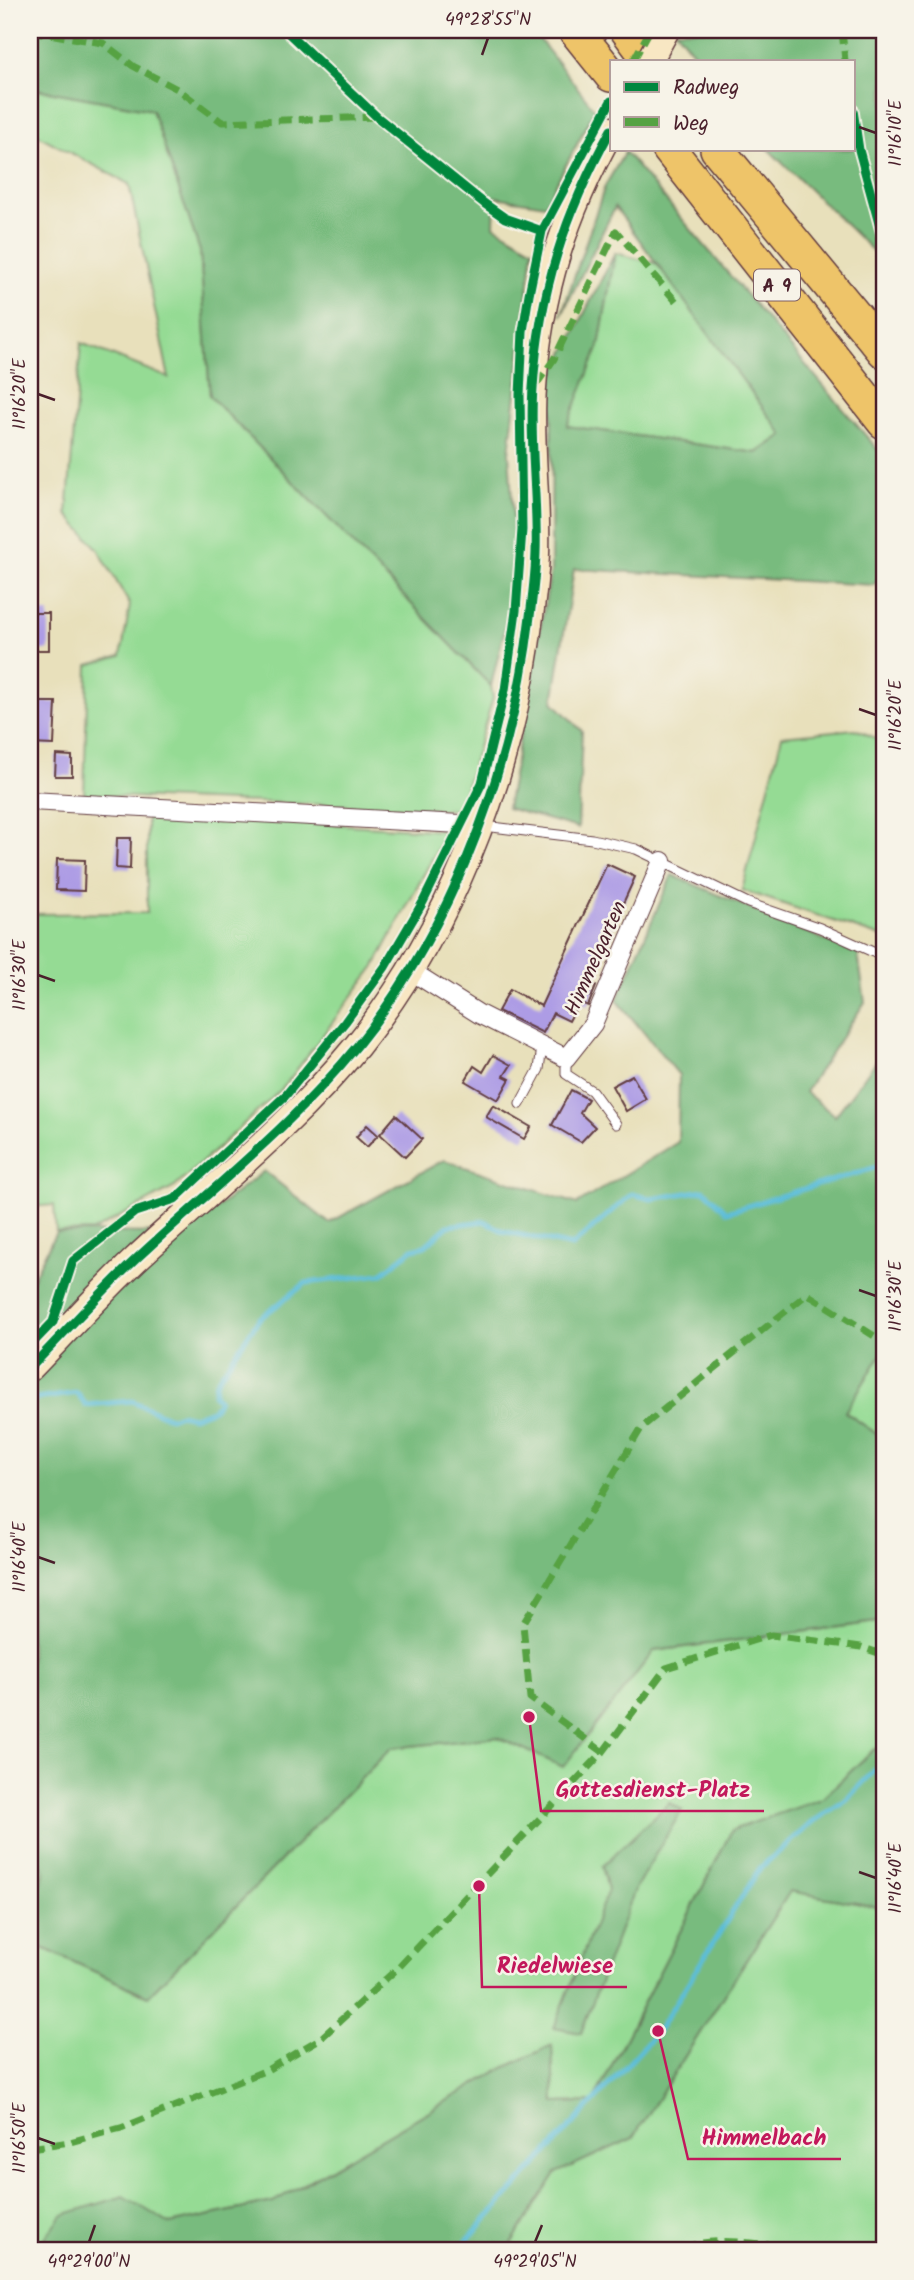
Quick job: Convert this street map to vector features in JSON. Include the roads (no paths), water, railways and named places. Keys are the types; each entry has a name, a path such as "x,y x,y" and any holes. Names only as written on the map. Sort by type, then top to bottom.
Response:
{"highway":[{"path":"575,30 610,74"},
{"path":"627,30 649,60"},
{"name":"A 9","path":"670,150 884,422"},
{"name":"A 9","path":"718,150 884,351"}],"street":[{"path":"651,60 666,30"},
{"path":"30,1368 134,1261 250,1159 295,1115 357,1047 411,971 457,885 479,825 512,718 526,647 536,554 533,391 544,296 561,234 610,132"},
{"path":"30,801 479,825"},
{"name":"Himmelgarten","path":"566,1058 593,1024 663,861"},
{"path":"411,971 479,1014 566,1058"}],"lane":[{"path":"479,825 592,839 636,849 748,903 820,928 884,957"},
{"path":"520,1104 539,1069 541,1047"},
{"path":"566,1058 566,1074 592,1091 616,1124"}],"waterway":[{"path":"30,1400 77,1393 86,1405 132,1401 170,1418 180,1414 193,1417 214,1409 219,1399 214,1395 216,1382 259,1319 306,1283 381,1274 413,1249 425,1246 448,1226 484,1221 503,1231 572,1246 632,1194 651,1199 704,1190 727,1212 884,1165"},
{"path":"458,2250 658,2031 760,1868 814,1821 846,1800 875,1770 884,1769"}],"place":[{"name":"Gottesdienst-Platz","path":"529,1717"},
{"name":"Riedelwiese","path":"479,1886"},
{"name":"Himmelbach","path":"658,2031"}]}
